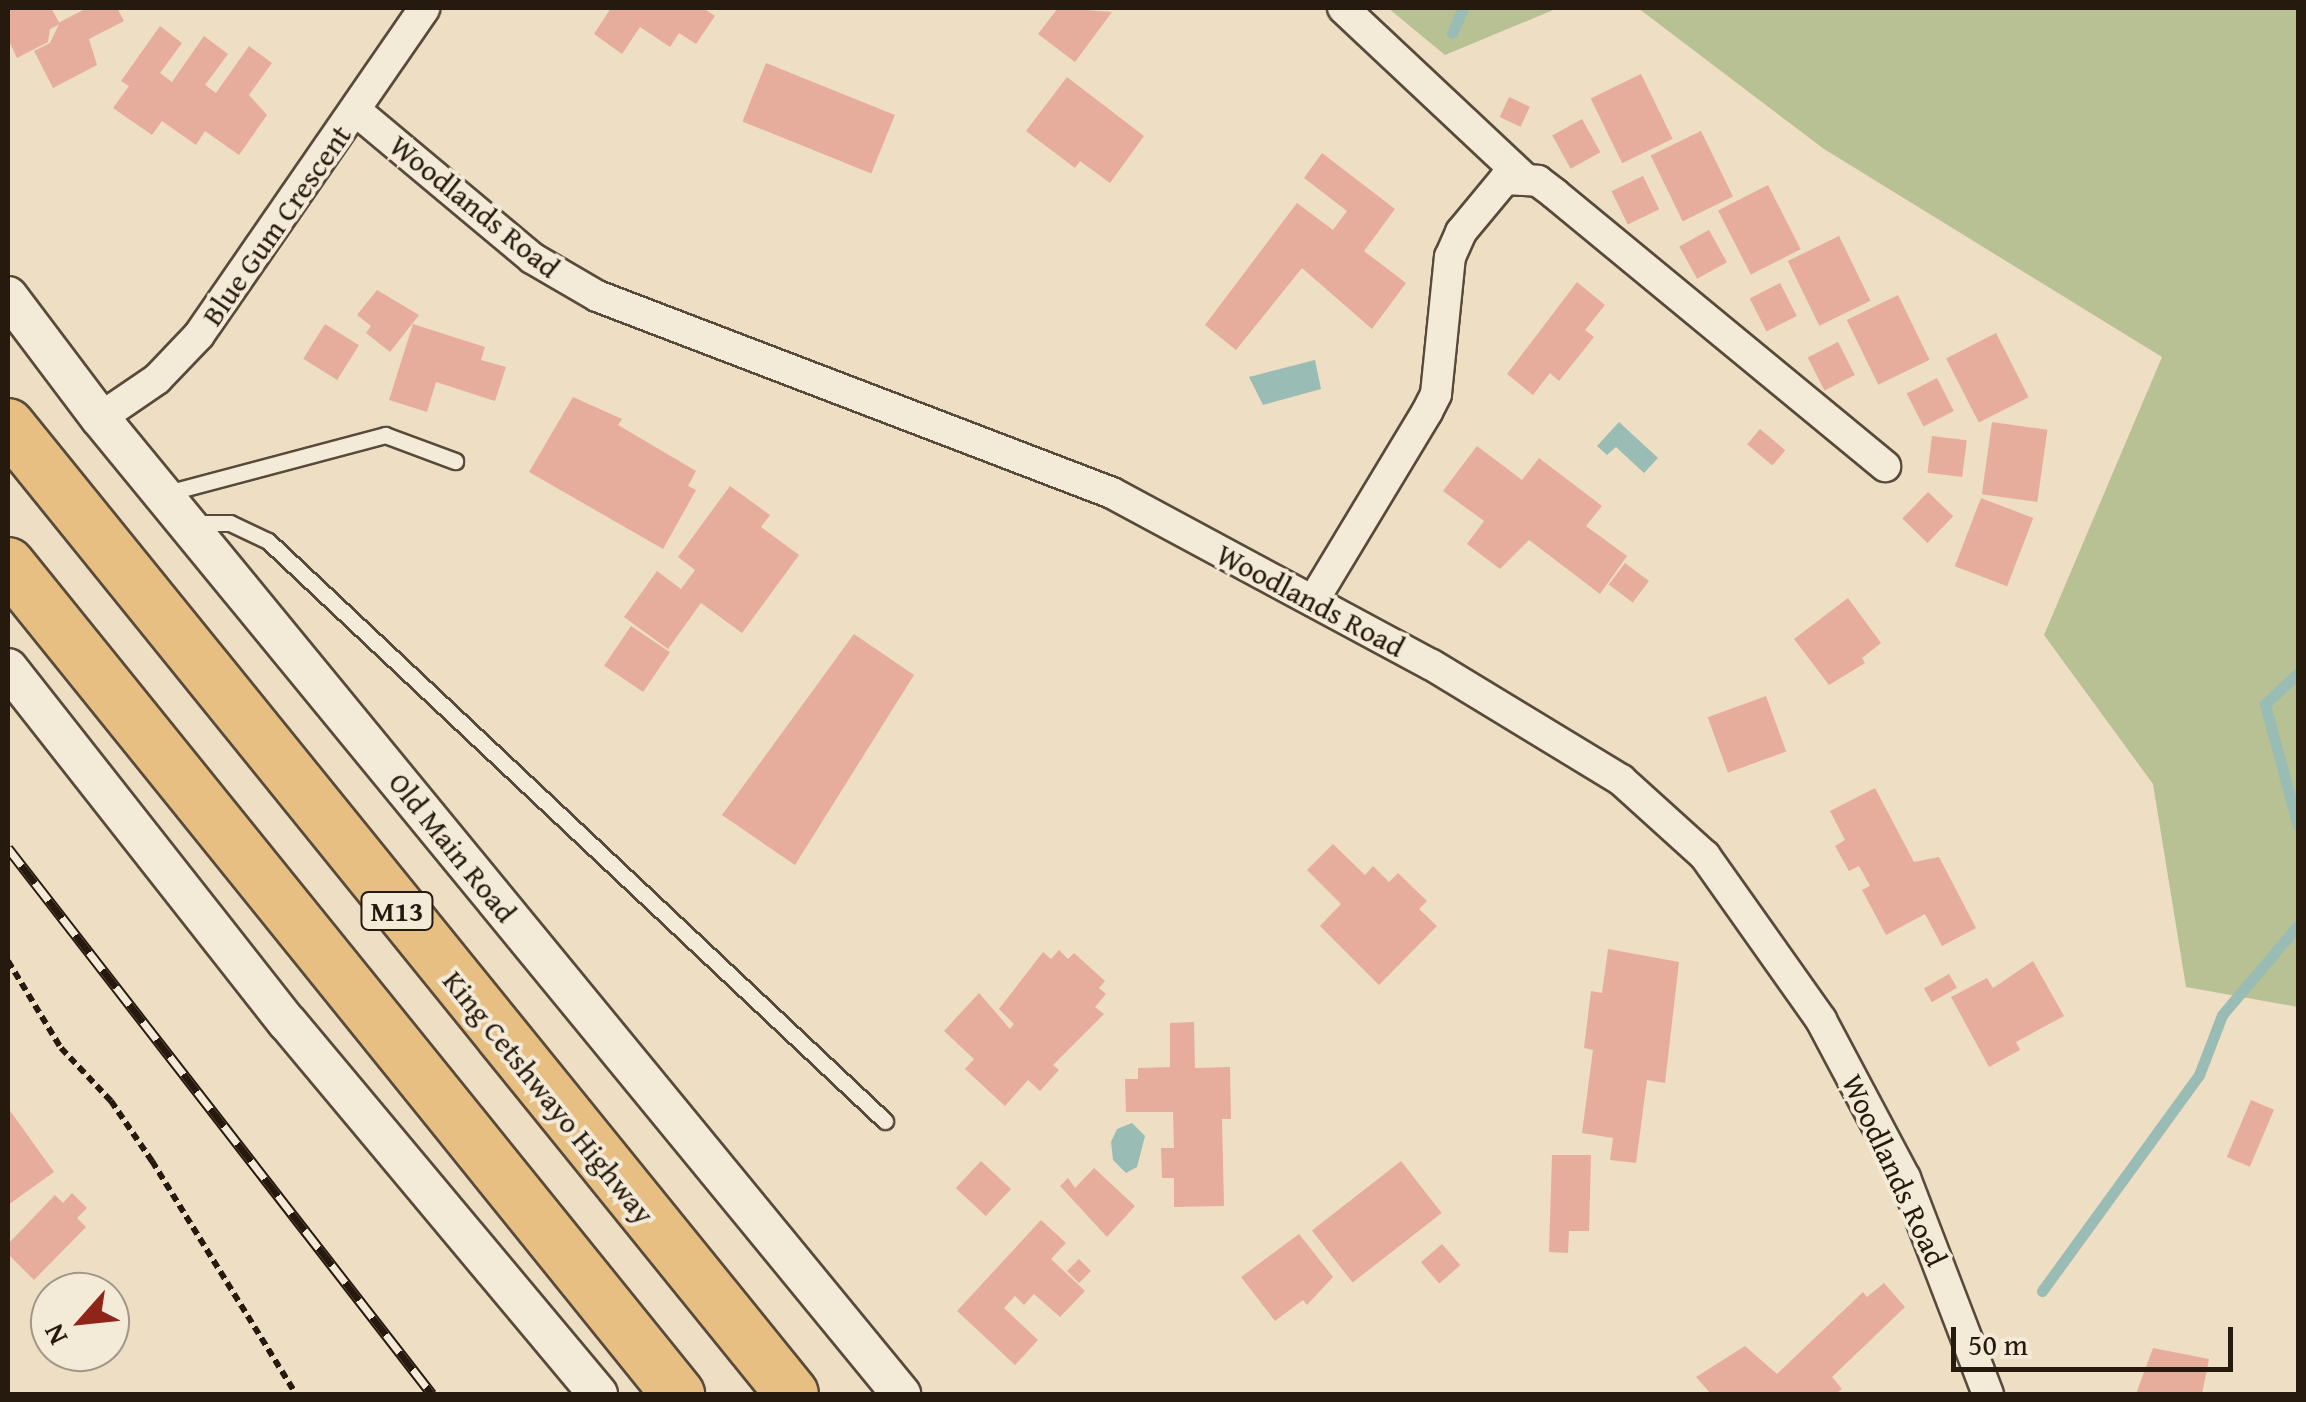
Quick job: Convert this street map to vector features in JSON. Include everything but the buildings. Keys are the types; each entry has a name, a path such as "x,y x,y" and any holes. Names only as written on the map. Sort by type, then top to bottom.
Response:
{"highway":[{"name":"King Cetshwayo Highway","path":"8,425 792,1394"},
{"name":"M13","path":"8,564 678,1394"}],"street":[{"name":"Blue Gum Crescent","path":"100,418 157,379 199,335 425,8"},
{"path":"1343,8 1524,178 1556,194 1885,466"},
{"name":"Woodlands Road","path":"355,110 532,258 597,296 1112,492 1313,601 1600,766 1705,856 1770,941 1873,1114 1924,1220 1988,1394"},
{"path":"1313,601 1436,394 1446,271 1461,232 1505,179 1524,178"},
{"name":"Old Main Road","path":"8,296 100,418 902,1394"},
{"path":"8,668 287,1022 598,1394"}],"lane":[{"path":"175,509 385,435 454,461"},
{"path":"175,509 230,523 268,541 885,1121"}],"path":[{"path":"8,960 61,1048 132,1131 296,1394"}],"green space":[{"path":"1388,8 1558,8 1445,55"},
{"path":"1638,8 2298,8 2298,1007 2186,987 2153,784 2044,635 2162,357 1824,149"}],"water":[{"path":"1315,360 1321,389 1263,405 1249,377"},
{"path":"1619,422 1658,458 1644,473 1616,447 1607,455 1597,446"},
{"path":"1132,1123 1145,1136 1137,1167 1126,1173 1113,1160 1111,1142 1117,1129"}],"waterway":[{"path":"1452,33 1463,8"},
{"path":"2298,673 2265,704 2298,826"},
{"path":"2042,1291 2199,1075 2222,1015 2298,925"}],"railway":[{"path":"8,848 432,1394"}]}
